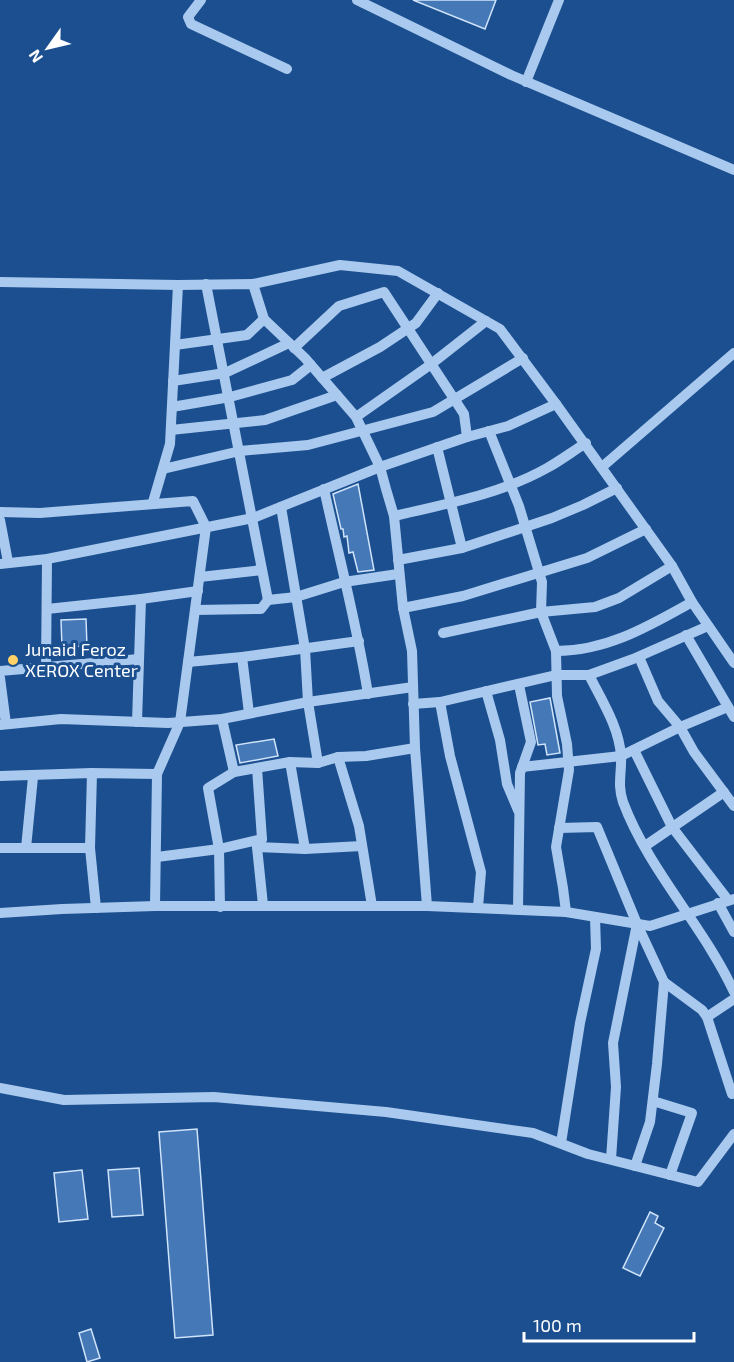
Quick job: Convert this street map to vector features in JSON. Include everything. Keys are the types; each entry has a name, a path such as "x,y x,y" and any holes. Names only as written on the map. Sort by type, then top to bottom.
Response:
{"street":[{"path":"201,0 188,17 191,24 287,69"},
{"path":"357,0 526,82 734,170"},
{"path":"526,82 559,0"},
{"path":"0,282 254,284 340,265 398,271 500,329 586,443 672,566 692,602 734,663"},
{"path":"206,284 268,600"},
{"path":"254,284 264,319 311,365 356,417 380,467 394,516 398,574 412,651 414,748 427,906"},
{"path":"153,502 170,444 177,285"},
{"path":"173,381 225,373 291,346 339,306 384,292 464,414 467,437"},
{"path":"322,378 416,323 438,293"},
{"path":"175,345 247,335 264,319"},
{"path":"356,417 430,365 486,321"},
{"path":"602,467 734,353"},
{"path":"163,470 240,451 308,445 433,412 523,358"},
{"path":"172,407 230,397 292,380 311,365"},
{"path":"171,430 265,420 337,395"},
{"path":"0,520 4,563 47,559 253,518 380,467 467,437 508,426 556,404"},
{"path":"489,431 511,484 539,572 542,582 541,612 556,651 557,696 567,744 568,763 556,847 566,912"},
{"path":"394,516 511,484 546,469 586,443"},
{"path":"437,447 462,548"},
{"path":"398,560 462,548 524,525 552,518 617,488"},
{"path":"324,489 359,641 368,693"},
{"path":"0,513 40,513 153,502 193,501 206,527 180,722 157,774 155,906"},
{"path":"281,507 305,649 308,702 318,763"},
{"path":"403,608 464,596 587,558 646,529"},
{"path":"46,667 47,559"},
{"path":"443,633 541,612 595,607 619,598 672,566"},
{"path":"200,577 262,570"},
{"path":"195,610 261,609 268,600 296,597 344,582 398,574"},
{"path":"47,609 198,591"},
{"path":"137,722 141,599"},
{"path":"556,651 570,651 610,643 642,630 692,602"},
{"path":"413,704 440,702 556,675 589,675 639,657 708,626"},
{"path":"522,767 621,756 680,727 731,712 686,635"},
{"path":"189,662 359,641"},
{"path":"242,657 249,714"},
{"path":"639,657 658,701 680,727 694,752 734,806"},
{"path":"0,671 139,659"},
{"path":"589,675 610,716 621,756 619,775 622,800 645,846 723,967 734,992"},
{"path":"0,678 3,725 61,719 180,722 222,719 308,702 413,687"},
{"path":"518,909 520,773 531,742 519,685"},
{"path":"486,692 500,740 507,784 520,815"},
{"path":"440,702 450,756 481,872 478,907"},
{"path":"222,719 234,772"},
{"path":"220,907 219,849 208,788 234,772 290,762 318,763 338,757 366,756 414,748"},
{"path":"634,750 672,827 727,901 734,932"},
{"path":"338,757 359,826 372,906"},
{"path":"290,762 305,849"},
{"path":"257,768 263,906"},
{"path":"92,774 90,848 96,908"},
{"path":"0,776 157,774"},
{"path":"26,848 33,777"},
{"path":"645,846 724,792"},
{"path":"559,828 597,827 664,982 702,1010 707,1017 732,1094"},
{"path":"157,856 260,843 305,849 362,846"},
{"path":"0,848 90,848"},
{"path":"0,913 155,906 478,907 566,912 650,926 727,901"},
{"path":"561,1143 580,1023 596,949 595,917"},
{"path":"611,1159 616,1087 613,1043 637,924"},
{"path":"635,1166 650,1122 664,982"},
{"path":"707,1017 734,999"},
{"path":"0,1088 64,1100 214,1097 386,1112 534,1133 588,1154 698,1182 734,1134"},
{"path":"653,1101 692,1113 670,1175"}],"building":[{"path":"413,0 496,0 485,29"},
{"path":"358,484 374,570 358,572 353,552 349,553 347,536 344,537 343,529 341,529 333,494"},
{"path":"86,619 87,646 62,647 61,620"},
{"path":"550,698 560,753 547,755 545,744 538,745 530,702"},
{"path":"274,739 278,756 240,763 236,745"},
{"path":"197,1129 213,1335 175,1338 159,1132"},
{"path":"139,1168 143,1215 112,1217 108,1170"},
{"path":"82,1170 88,1219 59,1222 54,1173"},
{"path":"650,1212 658,1216 655,1223 664,1228 640,1276 623,1268"},
{"path":"91,1329 100,1358 87,1362 79,1333"}],"place":[{"name":"Junaid Feroz XEROX Center","path":"13,660"}]}
